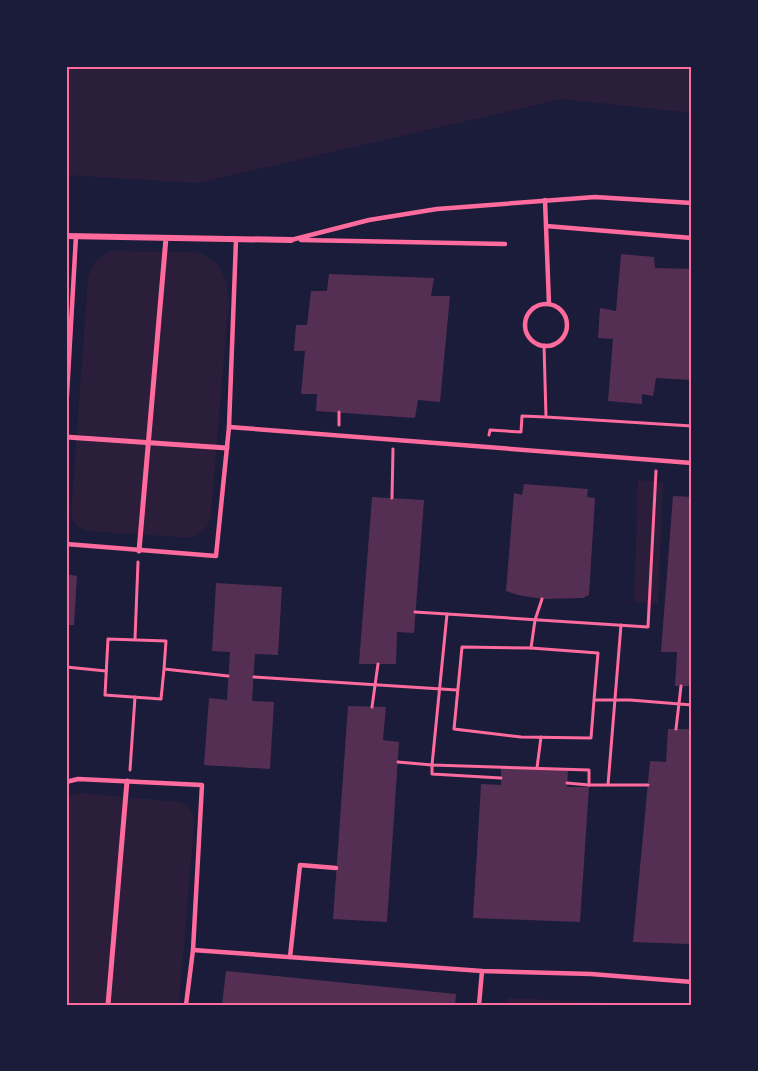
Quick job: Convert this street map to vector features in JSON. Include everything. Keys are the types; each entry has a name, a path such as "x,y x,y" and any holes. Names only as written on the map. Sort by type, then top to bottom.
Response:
{"street":[{"path":"66,236 291,240"},
{"path":"139,551 166,238"},
{"path":"66,437 227,448"},
{"path":"108,1005 127,781"}],"lane":[{"path":"291,240 369,219 400,214 545,200 595,197 692,202"},
{"path":"545,200 549,304"},
{"path":"546,226 692,238"},
{"path":"66,412 76,236"},
{"path":"66,544 216,556 229,428 236,240"},
{"path":"291,240 505,244"},
{"path":"549,304 564,315 565,333 556,343 538,344 528,335 525,322 531,310 536,306 549,304"},
{"path":"229,428 692,463"},
{"path":"66,782 78,779 202,786 193,950 186,1005"},
{"path":"290,957 300,865 336,868"},
{"path":"193,950 482,971 591,974 692,982"},
{"path":"479,1005 482,971"}],"path":[{"path":"544,345 546,417"},
{"path":"489,447 490,430 521,432 522,416 692,426"},
{"path":"392,498 394,440"},
{"path":"416,612 648,627 657,460"},
{"path":"135,640 139,551"},
{"path":"531,648 535,620 542,599"},
{"path":"447,614 432,774 501,777"},
{"path":"608,785 621,625"},
{"path":"108,639 135,640 166,641 161,699 105,695 108,639"},
{"path":"462,646 531,648 598,653 591,738 521,737 454,729 462,646"},
{"path":"372,707 378,664"},
{"path":"66,667 106,671"},
{"path":"164,669 228,676"},
{"path":"254,677 457,690"},
{"path":"676,729 681,686"},
{"path":"127,781 132,760 135,698"},
{"path":"594,700 692,705"},
{"path":"537,768 541,737"},
{"path":"398,762 590,770 588,785"},
{"path":"446,775 448,765"},
{"path":"567,783 648,785"}],"shaded area":[{"path":"66,66 692,66 692,113 562,99 197,183 66,175"},
{"path":"113,251 195,252 211,259 216,264 227,284 229,301 211,515 205,529 192,538 88,531 76,525 72,517 88,277 97,260"},
{"path":"638,480 663,482 658,604 634,602"},
{"path":"80,793 180,802 192,811 194,826 179,1005 66,1005 66,797"},
{"path":"507,998 657,1005 506,1005"}],"building":[{"path":"621,254 654,257 655,268 692,269 692,380 656,378 653,396 642,394 642,404 608,401 613,339 598,338 600,308 616,311"},
{"path":"329,274 434,278 431,296 450,296 440,402 418,400 415,418 316,411 317,394 301,394 305,351 294,351 296,325 307,325 311,291 327,291"},
{"path":"524,484 588,489 587,497 595,498 589,595 583,598 542,599 506,591 514,493 522,495"},
{"path":"673,496 692,497 692,686 675,686 677,652 661,652"},
{"path":"372,497 424,500 414,633 397,632 396,664 359,664"},
{"path":"66,574 77,576 74,625 66,625"},
{"path":"216,583 282,587 278,655 255,654 252,701 274,702 270,769 204,765 209,698 227,700 230,652 212,651"},
{"path":"348,706 386,707 383,740 399,742 387,922 333,919"},
{"path":"668,729 692,729 692,899 689,944 633,942 650,761 666,762"},
{"path":"501,768 568,770 567,787 589,787 580,922 473,918 481,784 501,785"},
{"path":"226,971 456,994 455,1005 222,1005"}]}
